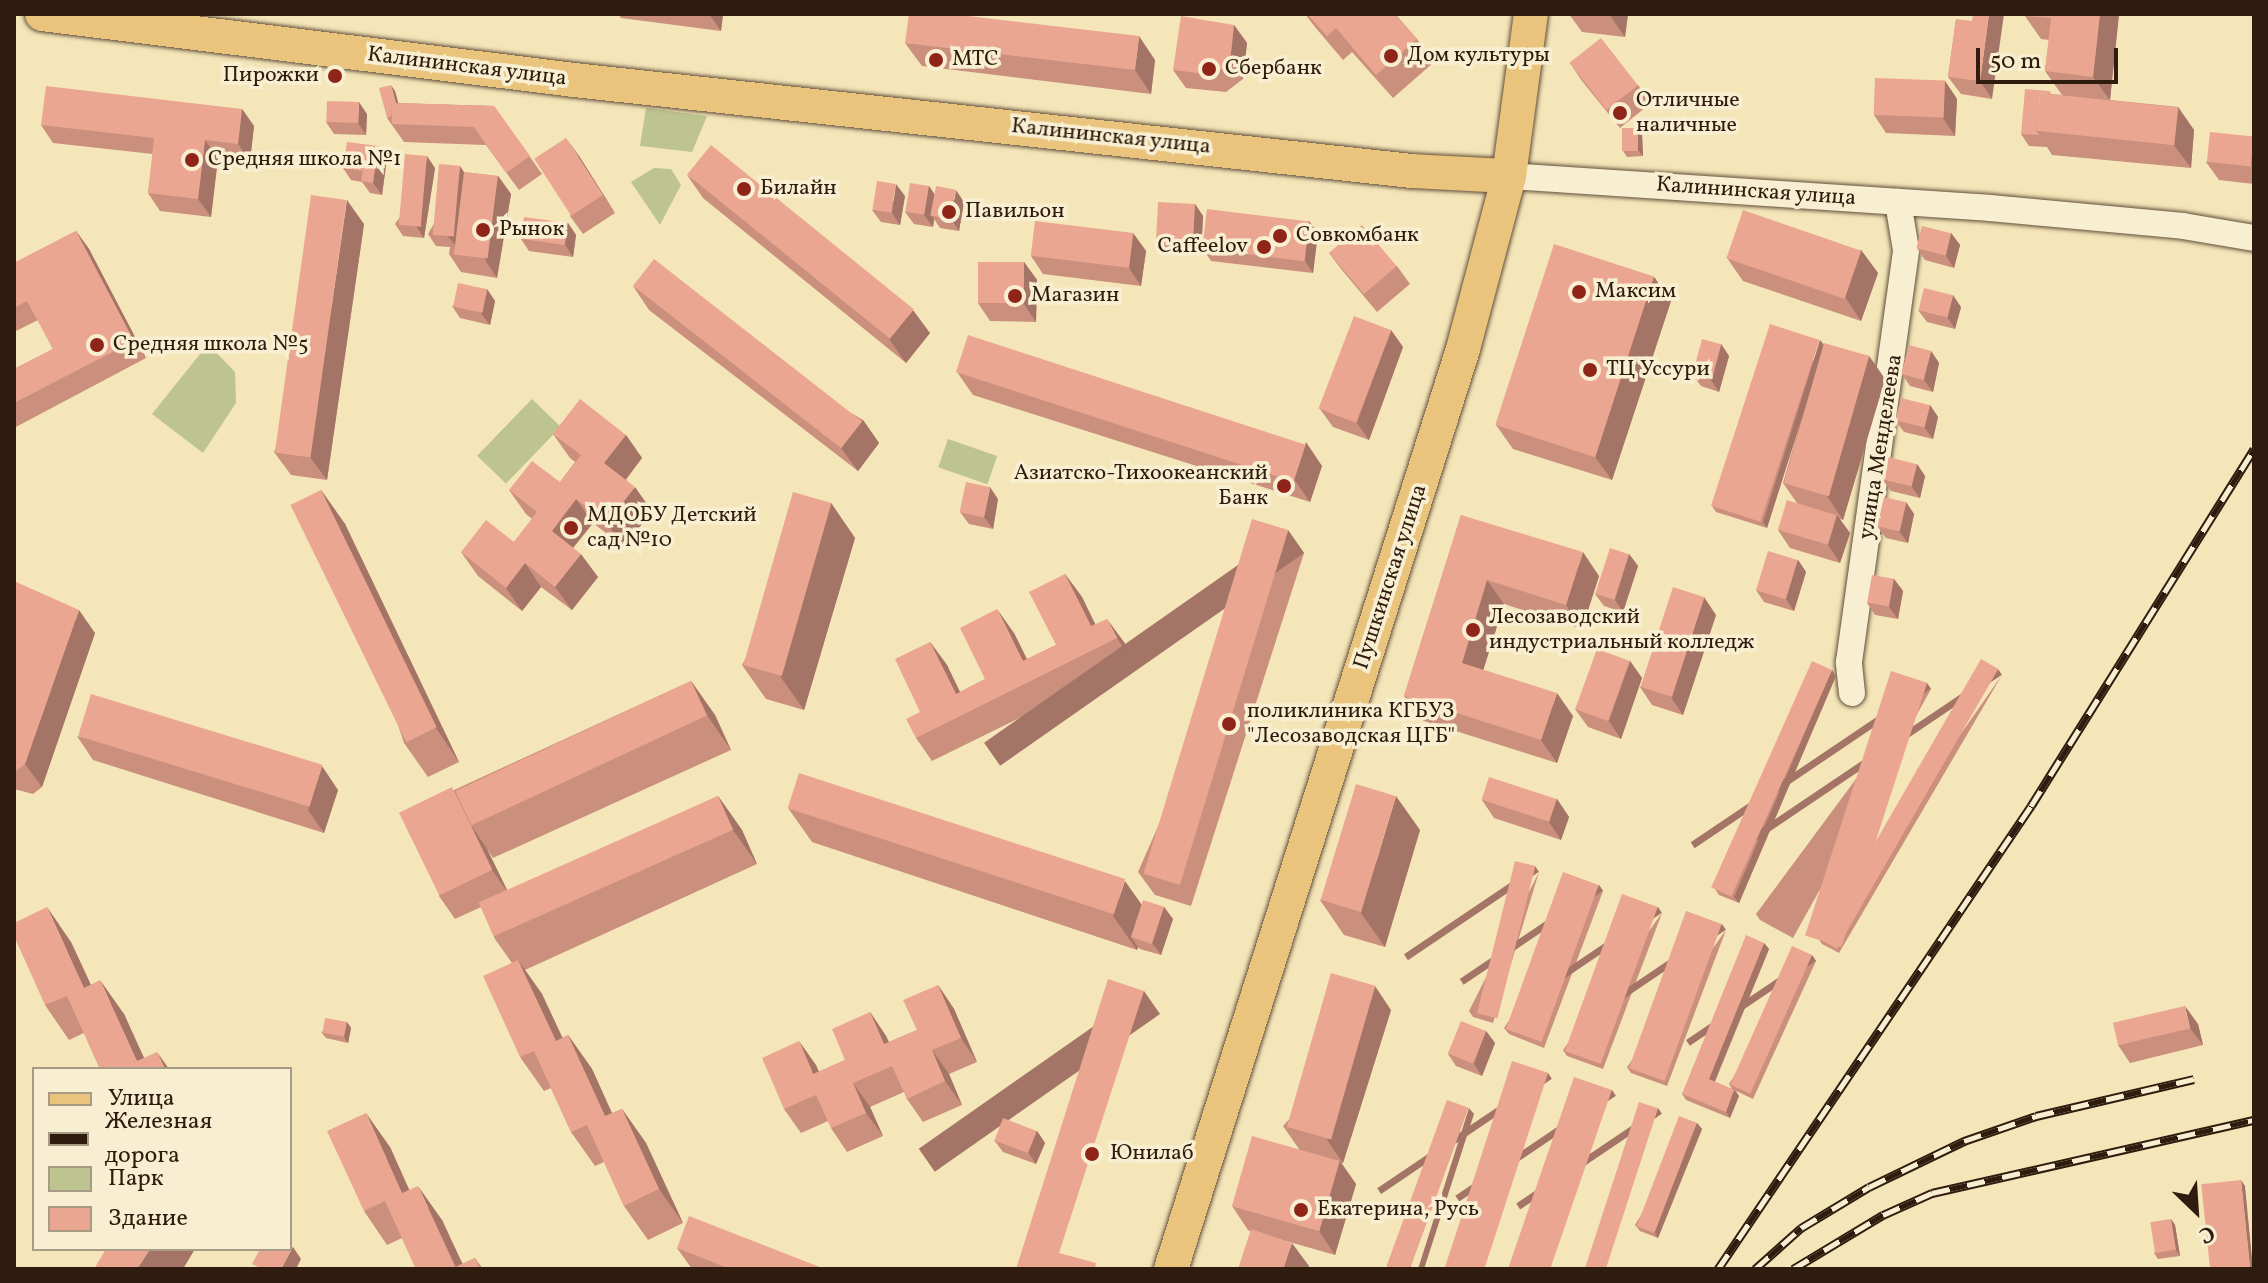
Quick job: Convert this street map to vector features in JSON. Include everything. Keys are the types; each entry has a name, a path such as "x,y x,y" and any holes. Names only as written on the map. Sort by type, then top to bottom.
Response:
{"main road":[{"name":"Калининская улица","path":"42,14 590,82 1412,171 1509,176"},
{"name":"Пушкинская улица","path":"1171,1269 1432,452 1509,176 1531,14"}],"street":[{"name":"Калининская улица","path":"1509,176 1898,202 2183,226 2241,236"},
{"name":"улица Менделеева","path":"1852,693 1853,636 1897,340 1906,250 1898,202"},
{"path":"2241,236 2254,220"}],"green space":[{"path":"646,108 707,116 692,152 640,146"},
{"path":"654,168 671,169 681,185 660,225 631,182"},
{"path":"208,344 235,372 236,403 203,453 152,414"},
{"path":"532,399 561,427 506,484 477,456"},
{"path":"948,439 997,456 987,484 938,467"}],"building":[{"path":"909,14 951,14 1139,36 1135,70 905,43"},
{"path":"1307,14 1394,14 1417,39 1376,75 1336,28 1327,36"},
{"path":"1973,14 1989,14 1980,81 1948,77 1956,19 1972,21"},
{"path":"2025,14 2100,14 2093,77 2045,71 2051,18"},
{"path":"1181,16 1234,25 1230,62 1214,75 1173,70"},
{"path":"1601,38 1638,85 1606,110 1569,63"},
{"path":"1875,78 1945,80 1944,117 1874,115"},
{"path":"391,85 396,103 391,103 391,116 387,118 379,88"},
{"name":"Средняя школа №1","path":"46,86 242,109 238,144 205,140 198,199 148,193 154,138 41,125"},
{"path":"2025,89 2049,91 2049,94 2040,93 2036,131 2039,135 2021,134"},
{"path":"2040,93 2178,108 2174,145 2036,131"},
{"path":"327,101 359,102 358,123 326,122"},
{"path":"391,103 494,106 530,156 506,173 474,127 392,124"},
{"path":"1622,128 1638,128 1638,151 1622,151"},
{"path":"2210,132 2254,137 2251,166 2207,162"},
{"path":"566,138 603,195 571,216 534,159"},
{"path":"347,142 378,146 373,183 361,181 363,171 343,168"},
{"path":"711,145 914,309 890,339 687,175"},
{"path":"405,154 427,156 421,227 399,225"},
{"path":"439,164 460,166 454,237 433,235"},
{"path":"464,172 498,176 488,259 454,254"},
{"path":"877,181 896,184 891,213 872,210"},
{"path":"910,183 929,186 924,215 905,212"},
{"path":"936,186 956,190 950,219 930,215"},
{"path":"311,195 347,200 310,457 275,452"},
{"path":"1158,202 1195,204 1193,242 1156,240"},
{"name":"Caffeelov","path":"1207,209 1309,222 1304,261 1202,249"},
{"path":"1743,210 1861,251 1845,299 1726,258"},
{"path":"524,217 568,223 565,245 521,239"},
{"path":"1035,221 1133,233 1129,268 1031,256"},
{"path":"1362,225 1397,266 1364,294 1329,253"},
{"path":"1922,226 1951,233 1946,256 1916,248"},
{"name":"Средняя школа №5","path":"76,231 134,341 14,403 14,369 53,349 27,301 14,308 14,263"},
{"path":"1554,244 1654,276 1595,457 1495,425"},
{"path":"654,259 862,422 841,448 633,286"},
{"path":"978,262 1024,262 1024,303 978,303"},
{"path":"458,283 487,289 482,313 453,306"},
{"path":"1924,288 1953,295 1948,318 1918,310"},
{"path":"1354,316 1391,330 1356,423 1319,408"},
{"path":"1770,324 1819,340 1760,522 1711,506"},
{"path":"968,335 1306,445 1294,482 956,372"},
{"path":"1702,339 1721,344 1712,379 1693,374"},
{"path":"1824,343 1869,356 1829,496 1784,483"},
{"path":"1909,345 1931,351 1923,380 1901,374"},
{"path":"1901,398 1930,405 1925,428 1895,420"},
{"path":"580,399 626,435 604,463 635,487 607,523 576,499 552,531 581,554 555,587 525,563 506,588 461,552 486,520 514,542 537,512 509,490 532,461 560,482 581,455 553,434"},
{"path":"1888,457 1917,464 1912,487 1882,479"},
{"path":"966,482 990,487 984,518 960,512"},
{"path":"321,490 437,727 406,742 290,505"},
{"path":"793,492 831,503 782,676 743,665"},
{"path":"1884,497 1906,502 1900,531 1877,526"},
{"path":"1787,500 1837,515 1828,545 1778,530"},
{"path":"1461,515 1583,552 1566,605 1487,580 1462,663 1557,693 1541,740 1404,696"},
{"path":"1252,519 1288,530 1180,885 1144,874"},
{"path":"1610,548 1629,554 1614,600 1595,594"},
{"path":"1768,551 1798,560 1786,599 1756,590"},
{"path":"1065,574 1091,626 1107,619 1117,638 916,738 906,719 920,712 895,659 930,642 956,694 985,679 960,628 997,609 1023,661 1056,645 1029,592"},
{"path":"1872,575 1894,579 1889,606 1867,603"},
{"path":"14,581 79,610 25,764 16,771 14,770"},
{"path":"1673,587 1704,597 1672,697 1641,687"},
{"path":"1597,649 1630,661 1608,721 1575,709"},
{"path":"1981,659 1998,669 1837,949 1820,939"},
{"path":"1812,661 1832,670 1731,897 1711,888"},
{"path":"1891,671 1927,683 1841,947 1805,935"},
{"path":"691,681 707,715 471,825 455,791"},
{"path":"91,694 322,765 310,807 78,736"},
{"path":"799,773 1125,879 1114,914 788,808"},
{"path":"1489,777 1557,799 1549,822 1482,800"},
{"path":"1356,784 1396,796 1361,912 1321,900"},
{"path":"452,787 492,870 439,896 399,813"},
{"path":"718,796 733,830 494,936 479,903"},
{"path":"1515,861 1535,866 1497,1018 1477,1013"},
{"path":"1563,872 1599,885 1542,1042 1506,1029"},
{"path":"1622,894 1658,907 1601,1064 1565,1051"},
{"path":"1143,900 1164,907 1152,944 1131,937"},
{"path":"47,907 84,988 100,980 137,1061 157,1052 164,1067 99,1067 67,996 45,1005 14,936 14,923"},
{"path":"1686,911 1722,924 1665,1081 1629,1068"},
{"path":"1746,935 1764,943 1709,1079 1734,1090 1726,1112 1682,1094"},
{"path":"1792,946 1812,955 1750,1094 1730,1085"},
{"path":"518,960 556,1041 568,1035 605,1116 622,1109 659,1189 624,1206 587,1125 571,1132 534,1051 520,1057 483,976"},
{"path":"1331,973 1375,986 1331,1139 1287,1127"},
{"path":"1108,979 1144,991 1059,1253 1096,1263 1095,1269 1016,1269"},
{"path":"938,985 961,1038 932,1050 945,1081 907,1099 892,1066 853,1083 866,1113 831,1128 816,1095 784,1109 762,1058 799,1041 813,1074 845,1060 832,1029 870,1012 884,1044 917,1030 903,1000"},
{"path":"2185,1006 2190,1028 2118,1045 2113,1023"},
{"path":"325,1018 347,1022 344,1037 322,1033"},
{"path":"1461,1021 1486,1031 1473,1064 1448,1053"},
{"path":"1512,1061 1548,1073 1484,1269 1444,1269"},
{"path":"1574,1077 1612,1090 1550,1269 1508,1269"},
{"path":"1447,1100 1469,1108 1410,1269 1386,1266"},
{"path":"1639,1102 1658,1108 1606,1269 1585,1269"},
{"path":"366,1113 402,1193 418,1186 455,1267 475,1258 480,1269 416,1269 385,1201 364,1211 327,1131"},
{"path":"1679,1116 1697,1123 1654,1233 1637,1226"},
{"path":"1003,1118 1037,1131 1028,1153 994,1140"},
{"path":"1252,1136 1339,1161 1319,1231 1232,1206"},
{"path":"2241,1180 2250,1269 2210,1269 2201,1184"},
{"path":"689,1216 825,1269 730,1269 677,1248"},
{"path":"2171,1219 2176,1250 2155,1253 2150,1222"},
{"path":"1251,1229 1292,1243 1283,1269 1238,1269"},
{"path":"105,1251 149,1251 137,1269 94,1269"},
{"path":"259,1251 291,1251 281,1269 262,1269 252,1264"}],"railway":[{"path":"1718,1269 2031,806 2254,449"},
{"path":"1755,1269 1801,1228 1869,1187 1964,1141 2036,1116 2194,1079"},
{"path":"1793,1269 1883,1215 1932,1193 2254,1120"}],"place":[{"name":"Дом культуры","path":"1391,56"},
{"name":"МТС","path":"936,60"},
{"name":"Сбербанк","path":"1209,69"},
{"name":"Пирожки","path":"335,76"},
{"name":"Отличные наличные","path":"1620,113"},
{"name":"Средняя школа №1","path":"192,160"},
{"name":"Билайн","path":"744,189"},
{"name":"Павильон","path":"949,212"},
{"name":"Рынок","path":"483,230"},
{"name":"Совкомбанк","path":"1280,236"},
{"name":"Caffeelov","path":"1264,247"},
{"name":"Максим","path":"1579,292"},
{"name":"Магазин","path":"1015,296"},
{"name":"Средняя школа №5","path":"97,345"},
{"name":"ТЦ Уссури","path":"1590,370"},
{"name":"Азиатско-Тихоокеанский Банк","path":"1284,486"},
{"name":"МДОБУ Детский сад №10","path":"571,528"},
{"name":"Лесозаводский индустриальный колледж","path":"1473,630"},
{"name":"поликлиника КГБУЗ \"Лесозаводская ЦГБ\"","path":"1229,724"},
{"name":"Юнилаб","path":"1092,1154"},
{"name":"Екатерина, Русь","path":"1301,1210"}]}
